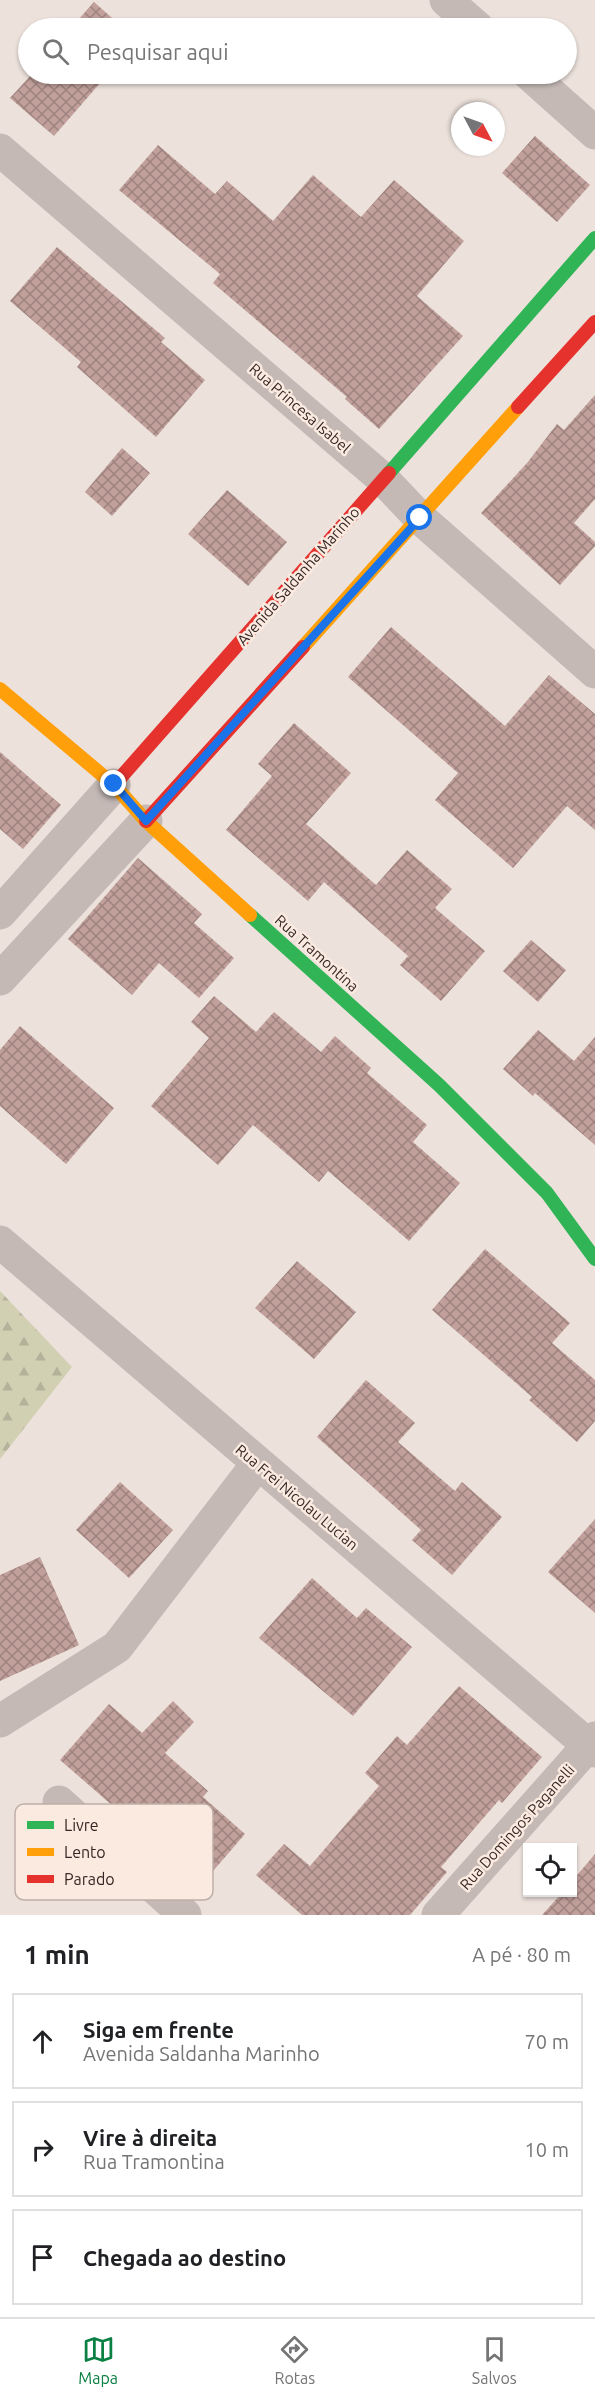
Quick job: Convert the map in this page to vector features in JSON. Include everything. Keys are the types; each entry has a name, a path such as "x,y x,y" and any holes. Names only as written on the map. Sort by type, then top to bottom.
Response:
{"street":[{"path":"446,0 467,18"},
{"path":"540,84 595,133"},
{"name":"Rua Princesa Isabel","path":"0,150 383,480 420,518 595,672"},
{"name":"Avenida Saldanha Marinho","path":"0,913 595,238"},
{"path":"0,979 146,821 595,322"},
{"name":"Rua Tramontina","path":"0,689 114,784 146,821 439,1085 546,1193 595,1258"},
{"name":"Rua Frei Nicolau Lucian","path":"0,1242 593,1745"},
{"path":"0,1721 117,1647 258,1463"},
{"name":"Rua Domingos Paganelli","path":"438,1915 593,1745"},
{"path":"168,1900 185,1915"}],"green space":[{"path":"0,1291 72,1367 0,1459"}],"building":[{"path":"94,2 112,18 80,18"},
{"path":"23,84 99,84 54,136 10,98"},
{"path":"535,136 590,185 557,222 502,173"},
{"path":"158,145 215,194 227,181 273,221 313,175 361,217 394,180 464,241 417,296 463,336 379,429 345,399 347,397 213,283 220,274 119,190"},
{"path":"57,247 165,338 161,342 205,380 156,437 77,367 81,362 10,301"},
{"path":"595,395 595,499 574,523 595,542 595,546 560,585 481,513 527,463 557,424 564,430"},
{"path":"122,448 150,473 112,516 85,492"},
{"path":"227,490 287,542 248,586 188,534"},
{"path":"391,627 505,726 549,675 595,714 595,830 567,806 513,868 435,800 458,773 348,677"},
{"path":"294,723 351,773 306,824 376,885 407,850 452,889 435,908 485,951 441,1001 400,965 408,956 324,882 308,901 226,830 272,776 258,764"},
{"path":"0,752 61,805 23,849 0,829"},
{"path":"138,858 202,914 194,923 234,958 199,998 159,963 132,995 68,939"},
{"path":"531,940 566,970 538,1002 503,971"},
{"path":"214,996 256,1032 274,1012 321,1052 335,1036 371,1068 367,1073 427,1125 413,1142 460,1183 409,1241 328,1171 319,1182 253,1125 218,1165 151,1106 209,1038 191,1022"},
{"path":"20,1026 114,1108 66,1164 0,1106 0,1050"},
{"path":"538,1030 574,1061 595,1037 595,1145 535,1093 533,1096 503,1069"},
{"path":"485,1249 570,1323 552,1343 595,1380 595,1421 577,1442 529,1400 532,1397 432,1310"},
{"path":"297,1261 356,1312 314,1359 255,1308"},
{"path":"366,1380 415,1423 398,1442 455,1491 462,1482 502,1517 452,1575 412,1540 421,1530 317,1437"},
{"path":"120,1482 173,1530 129,1578 76,1530"},
{"path":"595,1519 595,1613 548,1572"},
{"path":"40,1557 79,1645 0,1681 0,1575"},
{"path":"312,1578 357,1618 366,1608 412,1647 353,1716 259,1638"},
{"path":"459,1686 542,1757 502,1803 499,1800 441,1867 447,1872 410,1915 302,1915 256,1875 284,1844 310,1866 379,1786 365,1773 397,1736 407,1745"},
{"path":"173,1701 194,1722 165,1753 208,1791 203,1797 211,1804 111,1804 60,1760 109,1704 142,1733"},
{"path":"213,1806 245,1834 213,1871"},
{"path":"595,1854 595,1915 542,1915 558,1897 577,1897 577,1875"}],"traffic: fast":[{"path":"389,473 595,238"},
{"path":"250,915 439,1085 547,1193 595,1259"}],"traffic: slow":[{"path":"303,647 518,407"},
{"path":"0,689 114,785 146,821 250,915"}],"traffic: jam":[{"path":"518,407 595,322"},
{"path":"114,785 389,473"},
{"path":"146,821 303,647"}],"route":[{"path":"114,784 146,821 420,518"}]}
